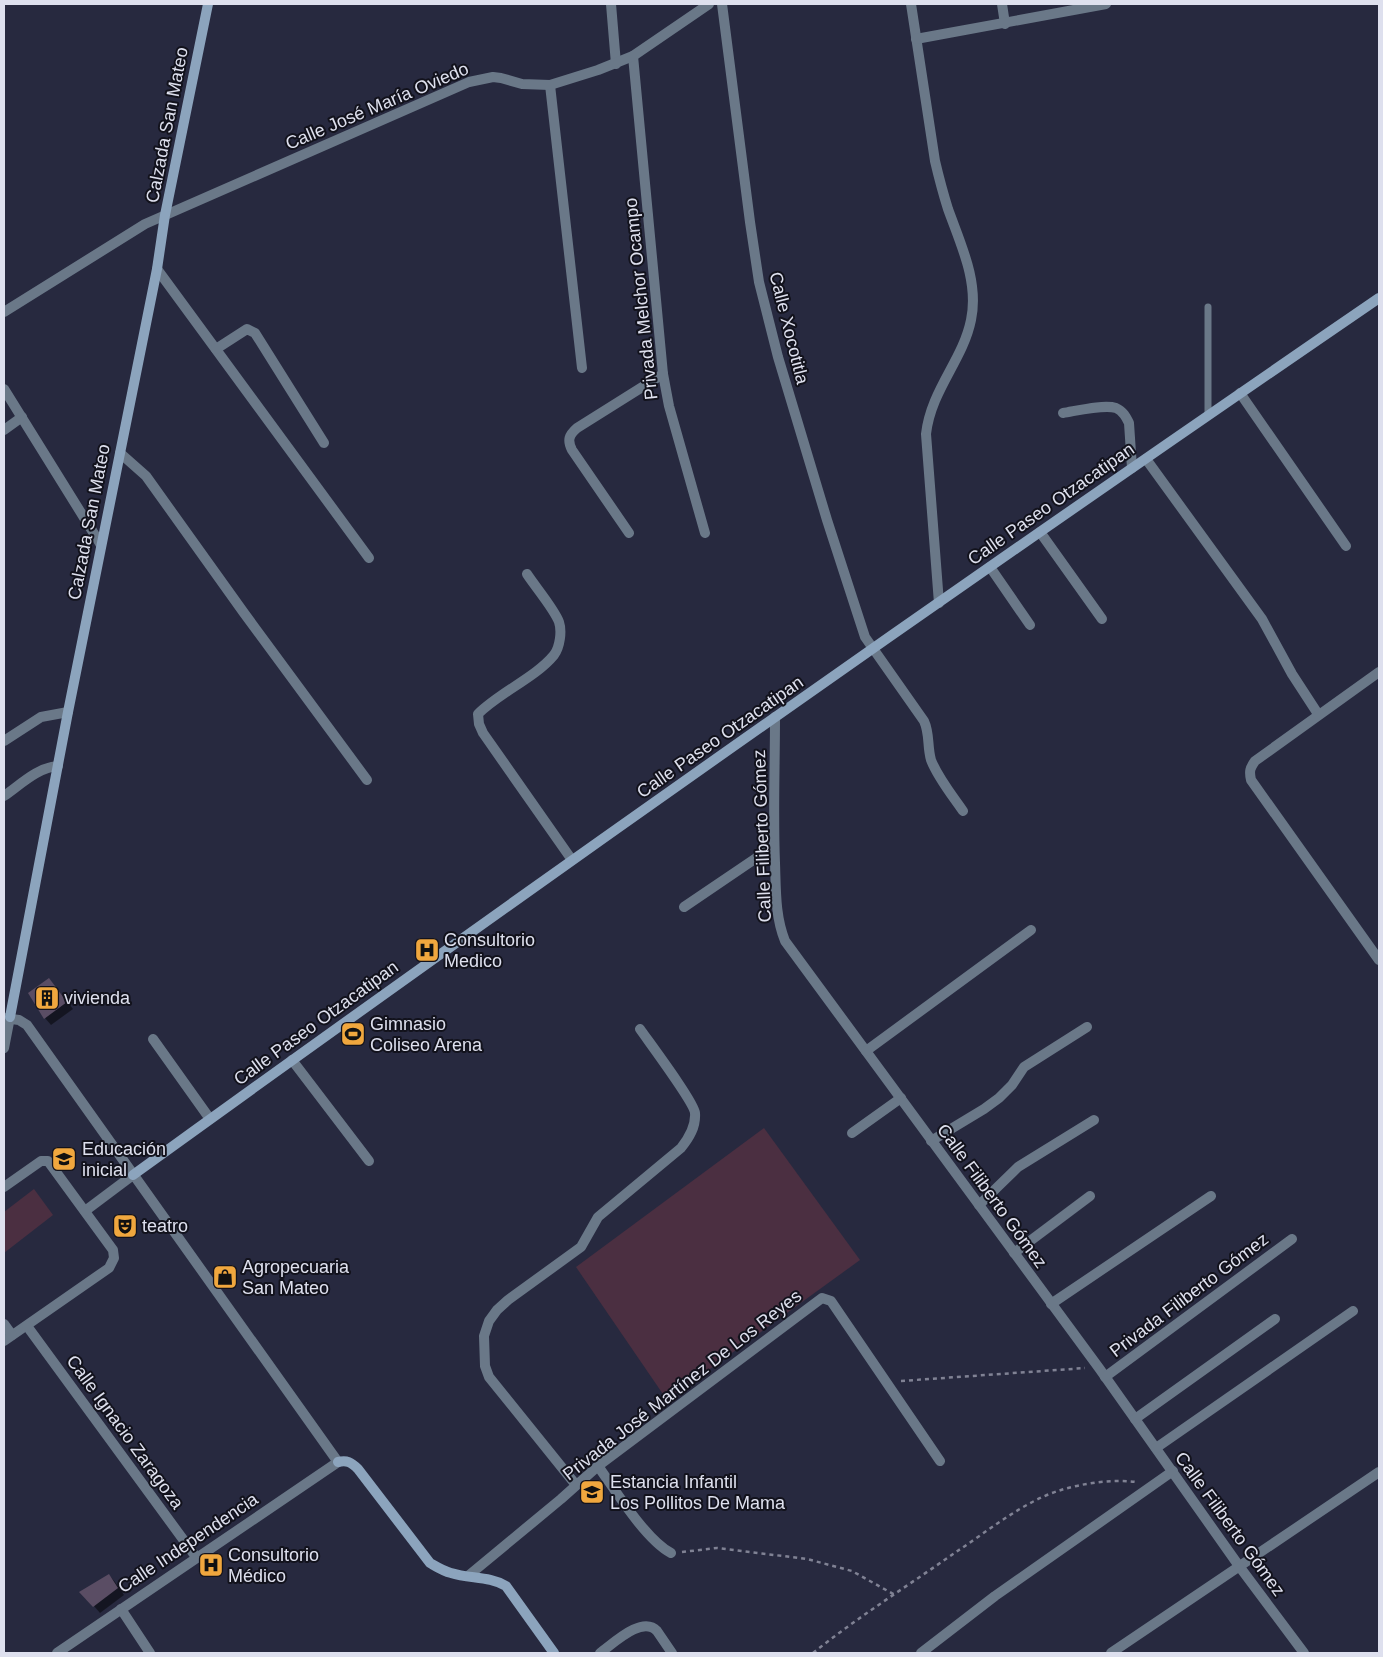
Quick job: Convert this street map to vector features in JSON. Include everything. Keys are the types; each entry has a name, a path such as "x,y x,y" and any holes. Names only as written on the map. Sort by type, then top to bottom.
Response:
{"main road":[{"name":"Calzada San Mateo","path":"7,1017 157,269 165,215 208,4"},
{"name":"Calle Paseo Otzacatipan","path":"133,1175 775,717 1379,298"},
{"path":"338,1462 346,1460 358,1469 430,1563 441,1570 453,1574 498,1581 506,1586 554,1653"}],"street":[{"path":"611,4 616,64"},
{"name":"Calle José María Oviedo","path":"4,312 127,234 165,215 469,82 493,77 522,84 550,84 616,64 633,56 709,4"},
{"name":"Calle Xocotitla","path":"722,4 750,222 766,316 827,520 865,637 924,721 928,730 928,747 933,765 963,811"},
{"path":"911,4 940,186 964,251 973,296 971,321 963,343 928,417 926,434 939,603"},
{"path":"1002,4 1005,24"},
{"path":"916,39 1106,4"},
{"name":"Privada Melchor Ocampo","path":"633,56 663,374 669,406 705,533"},
{"path":"550,84 582,368"},
{"path":"157,269 369,558"},
{"path":"216,349 247,329 255,333 324,443"},
{"path":"629,533 572,450 569,439 571,433 577,428 663,374"},
{"path":"4,389 101,545"},
{"path":"1240,393 1346,546"},
{"path":"1063,413 1108,407 1122,411 1129,423 1132,468"},
{"path":"4,430 22,417"},
{"path":"120,453 146,476 367,780"},
{"path":"1146,459 1262,619 1292,674 1318,714"},
{"path":"1040,532 1102,619"},
{"path":"990,567 1030,625"},
{"path":"527,574 558,621 558,647 555,654 545,663 488,704 478,714 479,724 483,733 572,860"},
{"path":"1379,672 1255,761 1250,767 1249,772 1251,780 1379,960"},
{"path":"4,741 41,717 68,712"},
{"name":"Calle Filiberto Gómez","path":"775,717 774,846 776,913 785,941 1099,1368 1239,1566 1304,1653"},
{"path":"4,796 46,767 58,766"},
{"path":"684,907 774,846"},
{"path":"866,1051 1031,930"},
{"path":"7,1017 19,1020 26,1025 338,1462"},
{"name":"Calzada San Mateo","path":"4,1048 7,1017"},
{"path":"931,1141 984,1109 1005,1091 1024,1068 1087,1027"},
{"path":"576,1485 489,1377 485,1366 484,1336 489,1322 508,1300 581,1247 598,1217 680,1148 689,1138 693,1128 695,1111 640,1029"},
{"path":"153,1039 210,1119"},
{"path":"292,1060 368,1161"},
{"path":"852,1133 901,1098"},
{"path":"979,1206 1018,1167 1094,1120"},
{"path":"4,1186 41,1162 48,1161 113,1250 114,1258 109,1268 8,1338 4,1324"},
{"name":"Calle Paseo Otzacatipan","path":"85,1211 133,1175"},
{"path":"1014,1253 1090,1196"},
{"path":"1051,1304 1211,1196"},
{"name":"Privada Filiberto Gómez","path":"1105,1377 1292,1239"},
{"name":"Privada José Martínez De Los Reyes","path":"468,1576 598,1466 819,1300 825,1298 831,1301 886,1382"},
{"path":"1156,1448 1353,1311"},
{"path":"1135,1419 1275,1318"},
{"name":"Calle Ignacio Zaragoza","path":"27,1326 196,1557"},
{"path":"886,1382 940,1461"},
{"name":"Calle Independencia","path":"57,1653 338,1462"},
{"path":"598,1466 648,1534 662,1549 671,1553"},
{"path":"921,1653 995,1596 1173,1471"},
{"path":"1111,1653 1379,1472"},
{"path":"121,1609 150,1653"},
{"path":"600,1653 635,1628 647,1626 654,1627 657,1630 672,1653"}],"lane":[{"path":"1208,306 1208,415"}],"path":[{"path":"886,1382 1099,1368"},
{"path":"813,1653 1008,1517 1034,1502 1059,1490 1086,1484 1128,1481 1155,1484"},
{"path":"671,1553 717,1548 807,1559 852,1571 895,1595"}],"shaded area":[{"path":"764,1128 860,1260 667,1400 576,1267"},
{"path":"34,1189 53,1215 4,1253 4,1212"}],"building":[{"name":"vivienda","path":"49,978 67,1002 44,1019 28,993"},
{"path":"109,1574 118,1588 93,1607 79,1592"}],"place":[{"name":"Consultorio Medico","path":"427,950"},
{"name":"vivienda","path":"47,998"},
{"name":"Gimnasio Coliseo Arena","path":"353,1034"},
{"name":"Educación inicial","path":"64,1159"},
{"name":"teatro","path":"125,1226"},
{"name":"Agropecuaria San Mateo","path":"225,1277"},
{"name":"Estancia Infantil Los Pollitos De Mama","path":"592,1492"},
{"name":"Consultorio Médico","path":"211,1565"}]}
